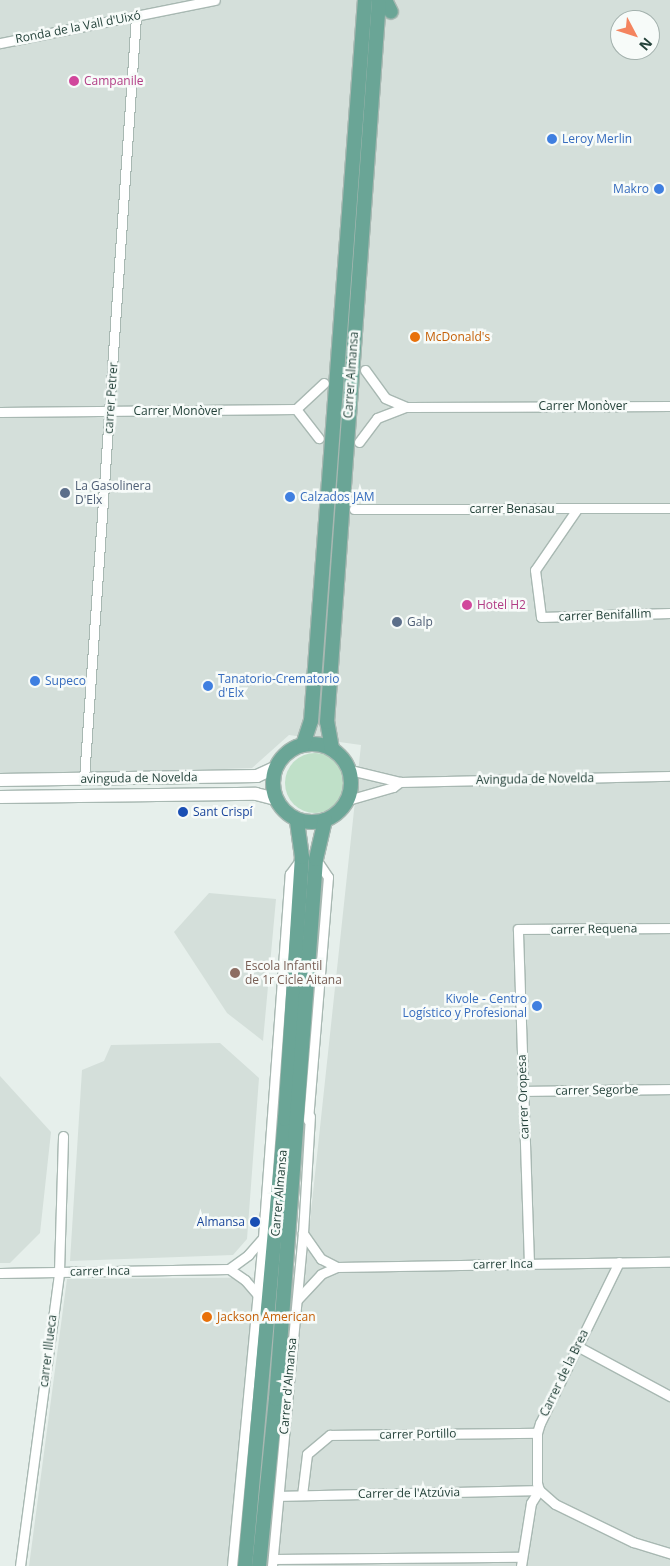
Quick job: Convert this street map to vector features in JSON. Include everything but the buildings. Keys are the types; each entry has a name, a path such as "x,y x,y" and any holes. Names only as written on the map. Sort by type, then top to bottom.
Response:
{"main road":[{"name":"Carrer Almansa","path":"303,745 311,722 364,0"},
{"name":"Carrer Almansa","path":"332,749 327,722 379,0"},
{"path":"318,744 332,749 350,770 352,784 348,800 339,812 326,820 297,820 282,809 276,799 273,782 276,767 289,752 303,745 318,744"},
{"name":"avinguda de Novelda","path":"0,780 257,776 276,767"},
{"name":"avinguda de Novelda","path":"0,797 256,794 276,799"},
{"name":"Carrer Almansa","path":"245,1566 309,858 297,820"},
{"name":"Carrer d'Almansa","path":"259,1566 276,1399 295,1141 309,858 326,820"}],"street":[{"name":"Ronda de la Vall d'Uixó","path":"0,43 215,0"},
{"name":"carrer Petrer","path":"84,780 136,16"},
{"name":"Carrer Monòver","path":"365,370 385,398 406,407"},
{"path":"319,438 296,409 324,383"},
{"name":"Carrer Monòver","path":"359,442 376,418 406,407 670,406"},
{"name":"Carrer Monòver","path":"0,412 296,409"},
{"name":"carrer Benasau","path":"354,509 670,508"},
{"name":"carrer Benifallim","path":"577,509 535,570 541,617 670,613"},
{"name":"Avinguda de Novelda","path":"350,770 400,782 670,776"},
{"name":"Avinguda de Novelda","path":"348,800 392,787 400,782"},
{"name":"Carrer d'Almansa","path":"232,1566 263,1238 268,1148 290,874 309,858 328,877 303,1233 272,1563"},
{"name":"carrer Requena","path":"518,929 670,928"},
{"name":"carrer Oropesa","path":"518,929 529,1264"},
{"name":"carrer Segorbe","path":"523,1091 670,1089"},
{"name":"Carrer d'Almansa","path":"295,1141 310,1116"},
{"name":"Carrer d'Almansa","path":"268,1148 285,1119"},
{"name":"carrer Illueca","path":"20,1566 59,1272 63,1136"},
{"path":"303,1233 321,1259 337,1267"},
{"path":"258,1295 246,1280 229,1269 248,1256 263,1238"},
{"name":"Carrer de la Brea","path":"522,1561 531,1503 539,1490 536,1432 618,1262"},
{"name":"carrer Inca","path":"337,1267 670,1262"},
{"path":"296,1302 321,1274 337,1267"},
{"name":"carrer Inca","path":"0,1273 229,1269"},
{"path":"577,1346 670,1396"},
{"name":"carrer Portillo","path":"302,1495 308,1454 330,1435 536,1432"},
{"path":"539,1490 555,1504 581,1517 633,1542 670,1553"},
{"name":"Carrer de l'Atzúvia","path":"279,1496 539,1490"},
{"path":"272,1563 522,1561"}],"shaded area":[{"path":"0,0 670,0 670,1566 29,1566 67,1279 304,1277 361,745 289,735 252,768 0,777"},
{"name":"Escola Infantil de 1r Cicle Aitana","path":"209,893 276,899 263,1041 227,1013 174,932"},
{"path":"220,1043 259,1078 247,1239 233,1255 70,1261 82,1070 104,1061 111,1045"},
{"path":"0,1076 51,1132 40,1233 10,1263 0,1263"}],"green space":[{"path":"315,753 331,758 336,762 340,767 345,783 340,799 336,804 331,808 315,813 299,808 294,804 290,799 285,783 290,767 294,762 299,758"}],"place":[{"name":"Campanile","path":"74,81"},
{"name":"Leroy Merlin","path":"552,139"},
{"name":"Makro","path":"659,189"},
{"name":"McDonald's","path":"415,337"},
{"name":"La Gasolinera D'Elx","path":"65,493"},
{"name":"Calzados JAM","path":"290,497"},
{"name":"Hotel H2","path":"467,605"},
{"name":"Galp","path":"397,622"},
{"name":"Supeco","path":"35,681"},
{"name":"Tanatorio-Crematorio d'Elx","path":"208,686"},
{"name":"Sant Crispí","path":"183,812"},
{"name":"Escola Infantil de 1r Cicle Aitana","path":"235,973"},
{"name":"Kivole - Centro Logístico y Profesional","path":"537,1006"},
{"name":"Almansa","path":"255,1222"},
{"name":"Jackson American","path":"207,1317"}]}
